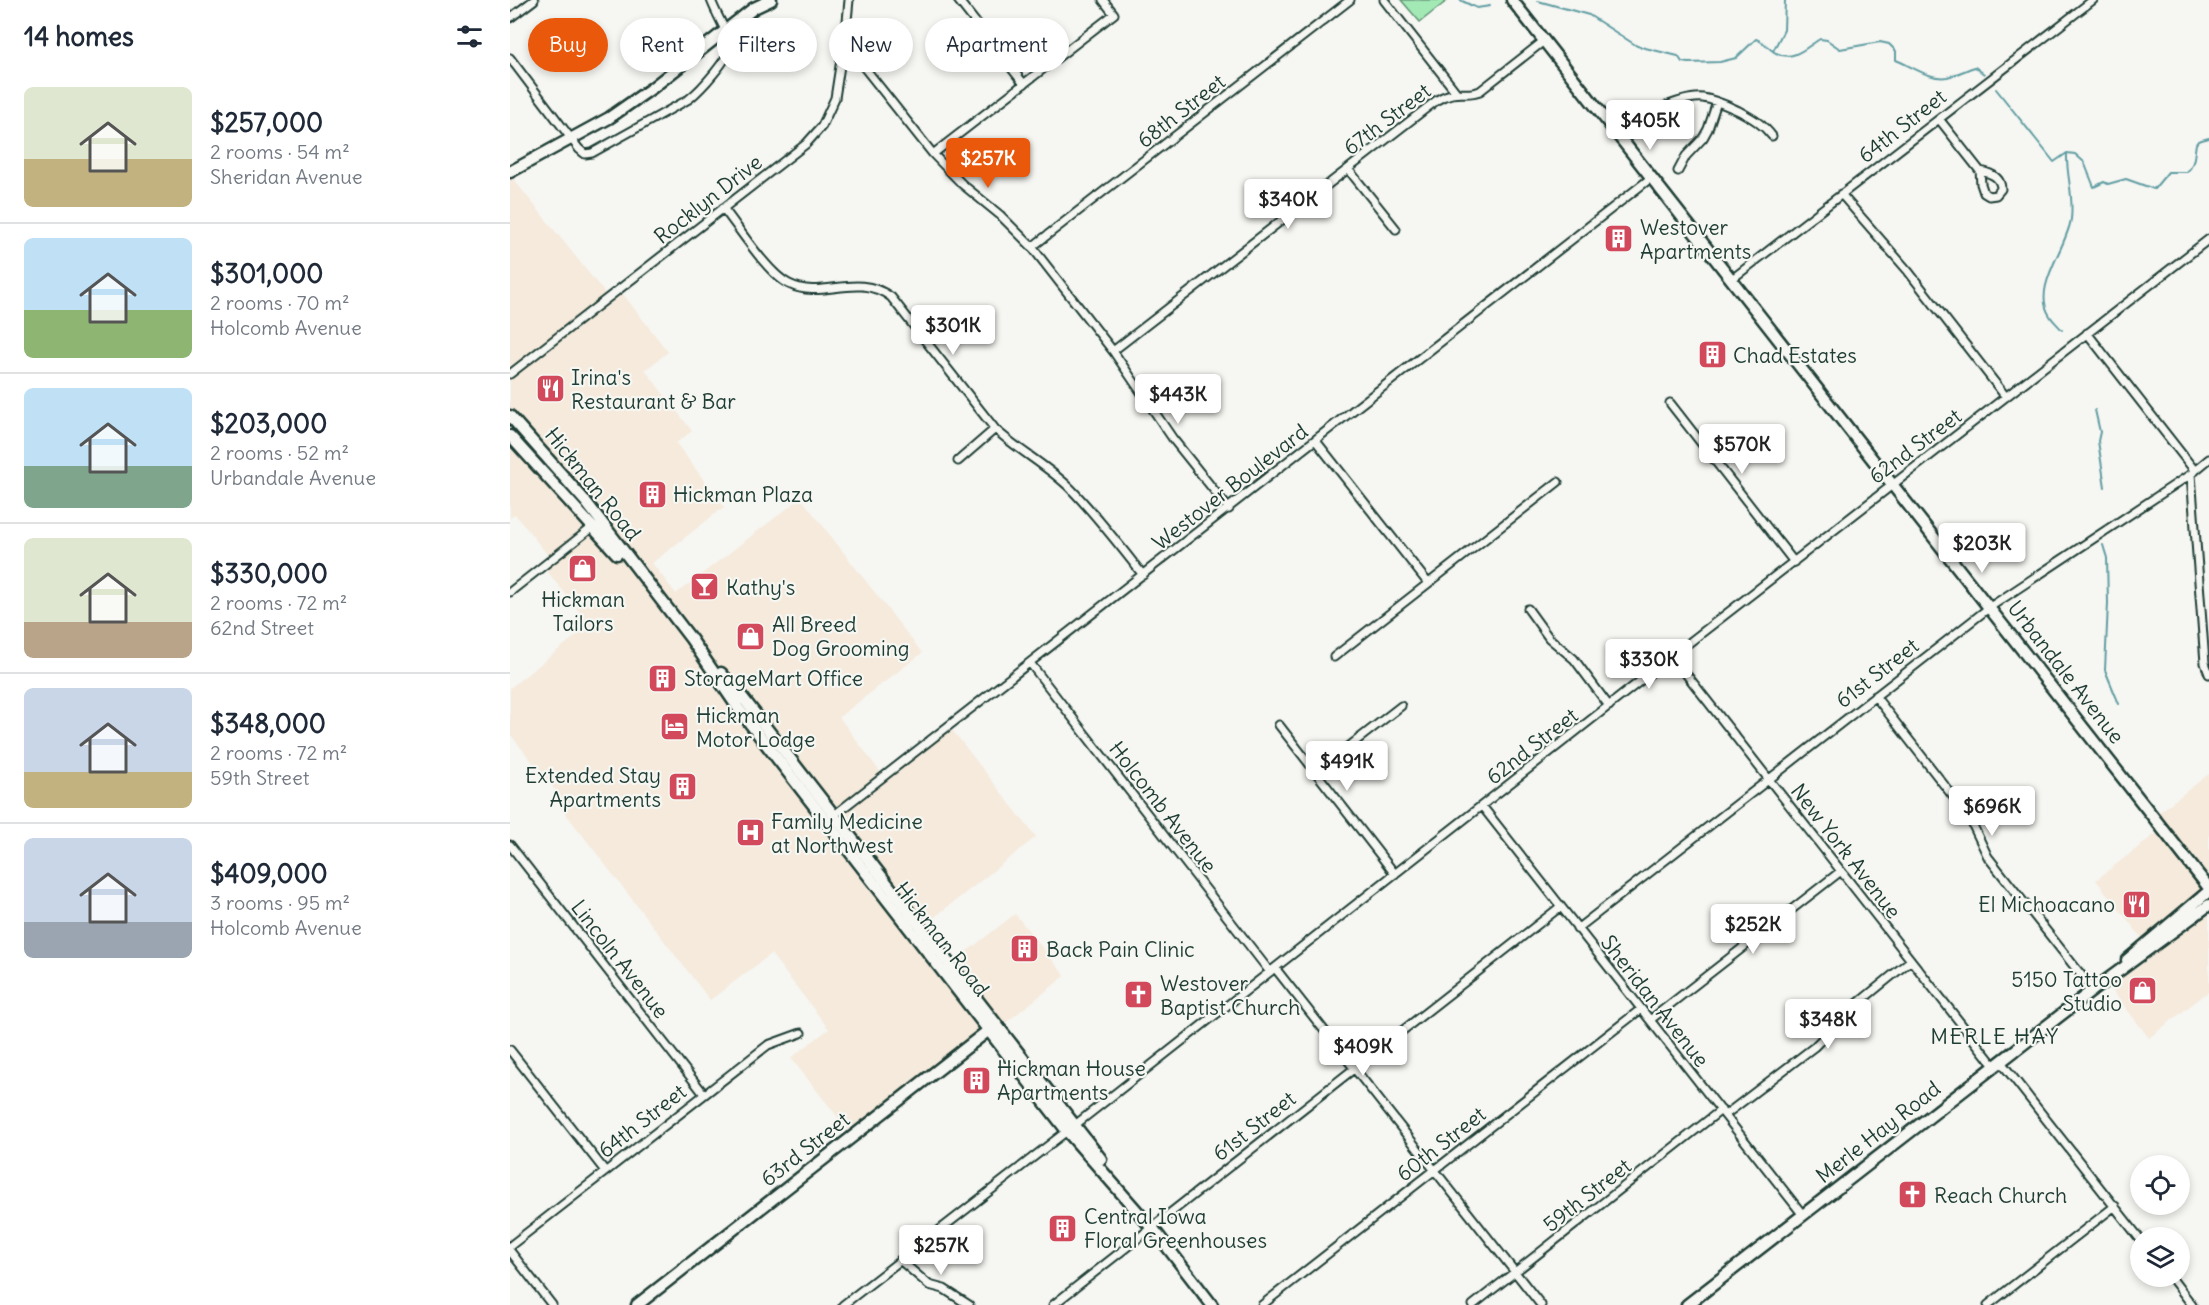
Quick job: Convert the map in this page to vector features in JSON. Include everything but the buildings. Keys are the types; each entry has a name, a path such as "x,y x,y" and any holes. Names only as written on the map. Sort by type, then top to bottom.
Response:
{"main road":[{"path":"741,18 754,8 771,0"},
{"name":"Urbandale Avenue","path":"1512,0 1990,607 2209,890"},
{"path":"510,172 609,118 717,36"},
{"name":"Hickman Road","path":"510,416 586,502 597,524"},
{"name":"Hickman Road","path":"510,436 597,524 644,579 691,639 738,708 830,819 1212,1305"},
{"name":"Merle Hay Road","path":"2093,990 2209,890"},
{"name":"Merle Hay Road","path":"1687,1305 2093,990 2163,941 2209,905"},
{"name":"63rd Street","path":"638,1305 992,1027"}],"street":[{"path":"510,18 534,0"},
{"path":"711,0 719,18"},
{"name":"Rocklyn Drive","path":"847,18 849,0"},
{"path":"958,0 1024,84"},
{"path":"933,154 1114,14 1103,0"},
{"name":"68th Street","path":"1032,247 1350,0"},
{"path":"1384,0 1456,92"},
{"name":"64th Street","path":"1732,279 2093,0"},
{"name":"67th Street","path":"1113,351 1437,100 1456,92 1480,91 1545,40"},
{"path":"510,58 585,154 592,153 689,99 699,91 717,67"},
{"name":"Rocklyn Drive","path":"510,374 806,144 822,126 835,98 839,72"},
{"path":"868,72 933,154 962,184 1000,215 1032,247 1113,351 1173,439 1229,509"},
{"path":"1616,131 1681,100 1703,98 1755,120 1772,136"},
{"path":"1678,171 1686,156 1703,138 1717,102"},
{"path":"1939,119 1980,171"},
{"path":"1348,169 1396,229"},
{"name":"Westover Boulevard","path":"830,819 1652,177"},
{"path":"1841,194 1908,271 2006,397"},
{"path":"723,208 770,268 787,284 811,290 868,285 891,297 995,429 1038,460 1070,489 1096,516 1143,575"},
{"name":"62nd Street","path":"843,1305 2209,239"},
{"path":"2087,333 2193,472 2205,663 2209,674"},
{"path":"1670,403 1794,562"},
{"path":"958,461 995,429"},
{"path":"1316,441 1428,583"},
{"name":"61st Street","path":"1577,929 1990,607 2193,472 2209,459"},
{"path":"1334,657 1558,482"},
{"path":"510,592 597,524"},
{"path":"1528,609 1549,638 1574,659 1609,706"},
{"name":"New York Avenue","path":"1672,657 1911,960 2131,1227"},
{"name":"Holcomb Avenue","path":"1030,663 1541,1305"},
{"path":"1875,696 1969,817 1988,857 2093,990"},
{"path":"1316,772 1401,706"},
{"path":"1279,724 1395,874"},
{"name":"Sheridan Avenue","path":"1482,806 1803,1215"},
{"name":"Lincoln Avenue","path":"510,845 705,1094"},
{"path":"1650,1020 1841,871"},
{"name":"61st Street","path":"1053,1305 1560,907"},
{"name":"59th Street","path":"1473,1305 1723,1113 1814,1047 1857,1004 1911,960"},
{"name":"60th Street","path":"1262,1305 1641,1009"},
{"name":"64th Street","path":"510,1246 768,1045 801,1033"},
{"path":"510,1050 605,1171"},
{"path":"1988,1305 2115,1206"},
{"path":"510,1251 552,1305"},
{"path":"900,1260 929,1285 944,1289 969,1305"},
{"path":"2178,1287 2192,1305"}],"shaded area":[{"path":"510,175 608,297 619,289 668,352 645,370 692,431 676,443 724,507 652,563 676,594 801,498 922,653 839,717 884,777 949,726 1036,837 927,923 956,960 1015,914 1065,976 999,1028 743,698 712,662 988,1030 853,1136 791,1058 829,1029 771,954 710,1000 560,806 564,801 510,734 510,688 590,625 543,566 551,559 515,514 510,518 510,436 640,575 510,416"},
{"path":"2209,774 2209,891 2146,943 2096,880 2162,829 2153,817"},
{"path":"2209,905 2209,991 2149,1038 2106,982"}],"green space":[{"path":"1401,0 1448,0 1420,22"}],"waterway":[{"path":"1460,0 1477,8 1490,6"},
{"path":"1773,51 1784,30 1785,0"},
{"path":"1538,1 1589,15 1637,46 1678,56 1682,62 1688,63 1720,62 1736,58 1756,39 1776,53 1788,56 1800,52 1820,39 1827,40 1840,49 1880,42 1889,44 1896,51 1896,60 1934,76 1947,77 1975,67 1984,74"},
{"path":"1996,89 2054,162 2067,153 2075,154 2084,162 2094,187 2104,182 2108,184 2126,179 2154,189 2168,172 2187,172 2193,163 2196,144 2198,141 2209,138"},
{"path":"2062,330 2050,316 2045,305 2045,293 2047,281 2071,219 2072,202 2067,153"},
{"path":"2095,410 2100,432 2098,441 2105,487"},
{"path":"2103,545 2107,558 2108,603 2105,670 2119,704"}],"place":[{"name":"Westover Apartments","path":"1619,239"},
{"name":"Chad Estates","path":"1712,355"},
{"name":"Irina's Restaurant & Bar","path":"550,389"},
{"name":"Hickman Plaza","path":"652,494"},
{"name":"Hickman Tailors","path":"583,568"},
{"name":"Kathy's","path":"705,587"},
{"name":"All Breed Dog Grooming","path":"751,636"},
{"name":"StorageMart Office","path":"663,678"},
{"name":"Hickman Motor Lodge","path":"675,727"},
{"name":"Extended Stay Apartments","path":"682,787"},
{"name":"Family Medicine at Northwest","path":"750,833"},
{"name":"El Michoacano","path":"2136,904"},
{"name":"Back Pain Clinic","path":"1025,949"},
{"name":"5150 Tattoo Studio","path":"2143,991"},
{"name":"Westover Baptist Church","path":"1139,995"},
{"name":"Hickman House Apartments","path":"976,1080"},
{"name":"Reach Church","path":"1913,1195"},
{"name":"Central Iowa Floral Greenhouses","path":"1063,1228"}],"district":[{"name":"MERLE HAY","path":"1995,1036"}]}
